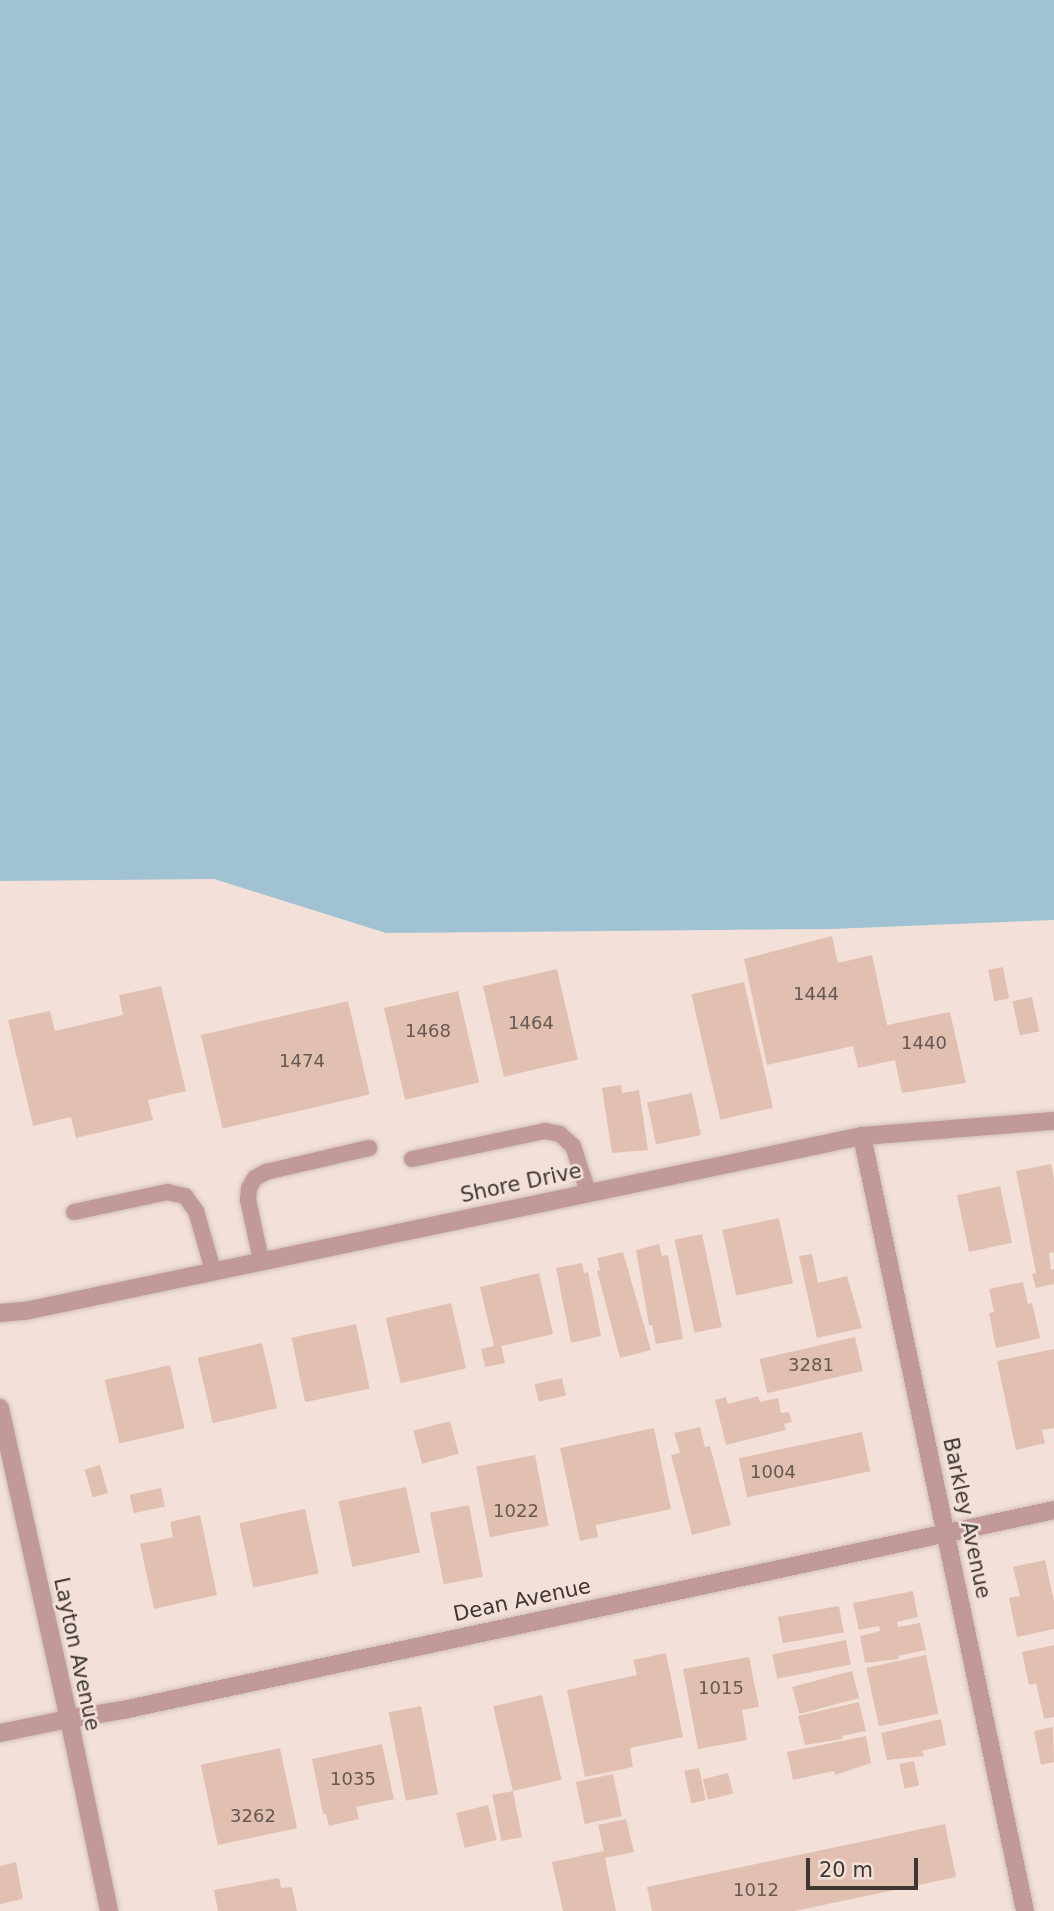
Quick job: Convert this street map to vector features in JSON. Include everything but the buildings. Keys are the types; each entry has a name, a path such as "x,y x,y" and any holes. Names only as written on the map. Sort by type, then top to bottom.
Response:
{"street":[{"name":"Shore Drive","path":"0,1313 24,1311 862,1136 1054,1121"},
{"name":"Barkley Avenue","path":"862,1136 1025,1911"},
{"name":"Layton Avenue","path":"0,1408 109,1911"},
{"name":"Dean Avenue","path":"0,1733 123,1710 1054,1510"}],"lane":[{"path":"412,1159 545,1131 560,1134 573,1146 588,1192"},
{"path":"261,1260 248,1200 249,1188 255,1178 266,1172 369,1148"},
{"path":"74,1212 167,1192 185,1196 196,1211 213,1270"}],"water":[{"path":"0,0 1054,0 1054,920 831,929 386,933 214,879 0,881"}]}
